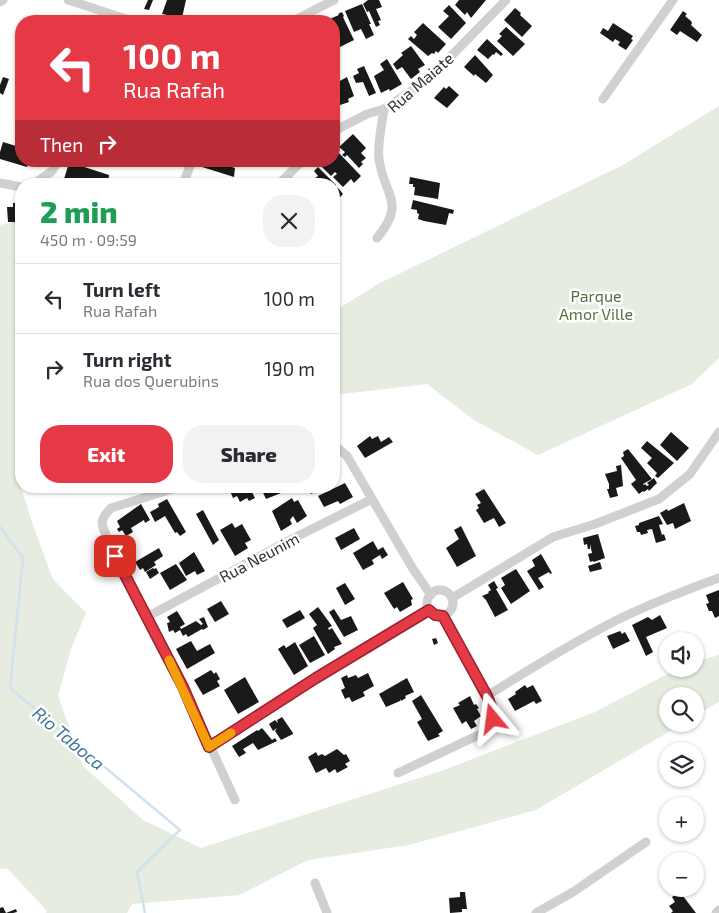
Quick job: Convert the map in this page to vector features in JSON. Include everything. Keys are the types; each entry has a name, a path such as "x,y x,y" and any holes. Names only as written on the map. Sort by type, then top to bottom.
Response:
{"street":[{"path":"0,2 4,0"},
{"path":"68,0 114,15"},
{"path":"305,15 334,0"},
{"name":"Rua Maiate","path":"377,238 388,225 393,213 392,200 379,158 384,109 418,86 451,56 506,0"},
{"path":"603,99 673,0"},
{"path":"340,128 367,114 384,109"},
{"path":"42,178 54,167"},
{"path":"285,178 296,167"},
{"path":"0,183 15,185"},
{"path":"452,598 553,537 595,524 659,499 690,474 719,432"},
{"path":"340,450 346,456 413,569 431,595"},
{"path":"160,493 112,508 102,521 103,528 115,556 183,687 235,800"},
{"name":"Rua Neunim","path":"148,617 290,540 372,500"},
{"path":"487,696 551,656 614,622 667,597 719,578"},
{"path":"442,590 452,598 453,606 450,612 443,616 435,615 429,610 428,602 431,595 436,591 442,590"},
{"path":"209,747 316,678 429,610"},
{"path":"398,773 487,730 493,719 493,711 487,696 443,616"},
{"path":"536,913 573,892 646,842"},
{"path":"315,884 327,913"},
{"path":"716,913 719,910"}],"green space":[{"name":"Parque Amor Ville","path":"719,106 719,358 692,384 538,455 474,420 427,384 340,394 340,307 380,283 621,166"},
{"path":"15,221 15,493 23,493 53,579 86,613 71,649 58,696 83,766 143,820 201,848 441,771 595,712 662,677 704,677 704,659 719,655 719,702 704,711 704,687 659,687 659,732 668,732 536,810 409,845 308,860 239,895 132,904 127,913 46,913 47,911 7,868 0,869 0,225"}],"building":[{"path":"148,0 153,0 149,10 144,9"},
{"path":"167,0 186,0 183,15 162,14"},
{"path":"368,0 379,0 382,7 376,9 381,20 378,21 380,25 376,27 369,11 367,12 363,4"},
{"path":"459,0 486,0 471,18 467,12 465,15 455,5"},
{"path":"362,4 374,35 366,39 361,29 354,32 345,11"},
{"path":"449,5 466,23 451,39 438,27 449,16 443,11"},
{"path":"515,8 532,26 522,37 504,20"},
{"path":"683,11 687,14 685,16 691,21 691,25 702,35 697,42 680,31 677,35 670,30"},
{"path":"342,12 354,40 340,47 340,15 338,14"},
{"path":"423,23 446,44 438,53 436,51 428,56 408,39 411,36 414,39 417,35 414,32"},
{"path":"613,23 633,36 631,39 633,40 626,50 618,45 620,42 615,39 613,42 600,33 603,28 608,31"},
{"path":"506,27 525,44 513,56 497,41 502,36 499,34"},
{"path":"487,39 503,54 501,56 496,52 488,59 477,50"},
{"path":"411,46 425,65 418,69 420,72 411,79 402,67 397,70 393,64 403,55 401,53"},
{"path":"475,55 493,75 486,83 464,67"},
{"path":"387,59 402,84 390,91 389,89 381,93 374,76 384,70 380,64"},
{"path":"364,66 376,93 369,96 363,82 356,83 353,76 359,73 357,69"},
{"path":"3,77 9,79 3,95 0,93 0,85"},
{"path":"347,77 354,96 348,99 349,102 340,105 340,87 340,81"},
{"path":"449,86 459,95 447,108 434,98 444,87 446,89"},
{"path":"353,134 366,148 361,153 366,158 361,162 363,164 359,168 347,155 345,157 342,155 345,152 340,146"},
{"path":"3,142 15,146 15,163 0,159"},
{"path":"340,154 361,176 354,183 351,179 343,187 340,184 340,178 333,177 337,174 335,172 331,176 322,167 340,167"},
{"path":"68,167 84,167 109,175 109,178 64,178"},
{"path":"202,167 232,167 235,168 234,177"},
{"path":"318,167 329,178 315,178 318,176 314,171"},
{"path":"410,177 440,183 438,199 414,195 415,187 413,187 413,184 409,184"},
{"path":"413,200 454,210 453,214 449,213 446,225 418,219 419,214 417,210 411,209"},
{"path":"13,203 15,203 15,222 8,222 7,207 13,207"},
{"path":"671,432 689,448 677,461 660,445"},
{"path":"370,436 372,439 378,436 381,442 389,437 393,442 365,458 357,446"},
{"path":"647,441 674,463 658,478 655,476 657,473 647,463 652,458 641,448"},
{"path":"628,449 652,479 643,484 649,485 647,483 654,478 657,483 649,491 648,489 639,494 631,484 636,480 621,458 624,456 623,452"},
{"path":"621,465 623,486 616,488 618,496 610,498 607,489 609,489 609,484 605,474 617,471 616,466"},
{"path":"345,483 353,497 340,504 338,501 324,507 318,496 324,493 340,493 340,485"},
{"path":"484,489 506,523 499,527 494,518 484,523 476,510 479,508 477,505 481,503 475,494"},
{"path":"231,493 252,493 255,498 249,501 247,498 240,502 237,496 233,498"},
{"path":"263,493 281,493 266,499"},
{"path":"292,498 294,502 298,500 307,516 297,523 293,516 290,520 292,524 281,531 272,511"},
{"path":"167,499 186,532 180,536 177,532 175,533 165,516 155,522 150,512"},
{"path":"684,503 691,521 675,529 673,523 667,525 660,513"},
{"path":"141,504 150,520 145,523 144,520 131,528 133,532 126,536 122,530 119,532 117,529 120,527 117,521"},
{"path":"203,510 219,540 213,545 196,514"},
{"path":"659,516 663,524 659,525 662,535 664,534 666,540 656,543 652,529 647,530 648,533 641,535 640,532 637,532 635,526 639,525 639,523"},
{"path":"232,523 235,528 242,524 251,540 245,543 248,548 235,556 220,530"},
{"path":"461,526 476,556 457,567 446,548 459,539 454,530"},
{"path":"354,528 360,539 341,550 335,538"},
{"path":"598,534 605,558 590,562 588,554 592,553 590,544 590,549 588,549 587,544 584,545 583,538"},
{"path":"373,541 378,550 383,547 388,555 382,559 380,555 372,560 374,564 363,570 353,553"},
{"path":"159,548 163,556 154,562 156,565 145,572 143,568 140,570 135,562"},
{"path":"194,552 205,571 197,575 195,571 186,576 179,563"},
{"path":"541,554 552,573 550,574 549,572 538,578 544,587 539,590 527,571 535,566 532,560"},
{"path":"600,562 602,569 590,572 588,566"},
{"path":"176,564 187,580 170,590 160,573"},
{"path":"156,568 159,573 150,579 146,572"},
{"path":"516,569 530,591 511,604 501,588 505,585 501,578"},
{"path":"494,581 498,588 496,589 508,610 495,617 482,596 489,593 491,590 488,585"},
{"path":"403,582 413,599 411,600 412,605 400,612 397,607 394,609 384,593"},
{"path":"345,583 355,599 345,605 336,588"},
{"path":"719,590 719,616 715,618 706,604 709,603 706,595"},
{"path":"221,601 229,614 215,622 207,609"},
{"path":"318,607 332,626 328,628 329,630 332,628 342,644 334,647 335,649 328,654 313,628 317,625 309,614"},
{"path":"334,609 341,620 351,616 358,630 344,637 329,612"},
{"path":"300,610 305,618 287,628 282,620"},
{"path":"177,611 185,624 180,627 181,629 196,621 201,625 203,624 199,619 204,617 208,627 188,637 186,634 183,636 180,630 175,633 173,630 169,632 167,623 170,622 167,617"},
{"path":"660,615 667,628 646,637 653,652 646,656 632,625 648,617 652,620"},
{"path":"620,631 622,634 625,632 630,641 613,649 607,636"},
{"path":"314,636 325,655 310,663 299,645"},
{"path":"436,638 438,643 434,645 432,639"},
{"path":"191,641 197,651 210,644 215,653 187,669 176,649"},
{"path":"295,642 308,666 294,675 278,649 284,645 286,648"},
{"path":"211,670 214,674 216,672 220,679 217,681 220,686 203,695 194,680"},
{"path":"368,673 374,686 363,692 365,696 352,702 349,697 345,699 341,690 345,688 341,678 347,675 348,678 356,675 358,678"},
{"path":"245,677 259,702 238,714 224,690"},
{"path":"407,678 414,692 405,696 406,698 401,701 400,699 400,701 386,707 379,694"},
{"path":"525,685 527,688 533,685 542,701 536,704 534,701 515,711 508,699"},
{"path":"421,695 443,731 438,734 440,736 428,741 417,722 422,719 412,701"},
{"path":"470,696 474,705 476,704 479,708 477,709 481,716 474,721 477,726 471,729 466,721 462,724 453,708 460,705 458,703"},
{"path":"282,717 293,734 281,740 275,731 277,728 273,731 269,724 275,720 278,723 277,720"},
{"path":"262,728 272,740 275,738 277,741 258,750 253,743 243,749 246,753 239,757 232,746"},
{"path":"337,749 344,755 346,754 350,761 345,764 348,767 337,773 335,769 329,773 326,768 316,773 308,757 316,752 318,756 322,754 325,756"},
{"path":"460,892 465,892 467,909 462,909 462,912 450,913 449,898 460,897"},
{"path":"672,897 684,897 696,913 671,913 673,911 669,906 675,902"},
{"path":"3,907 6,913 0,913 0,908"},
{"path":"16,909 17,912 13,913 6,913"}],"waterway":[{"name":"Rio Taboca","path":"0,527 23,558 10,688 180,830 137,872 145,913"}],"slow traffic":[{"path":"169,660 209,747 231,733"}],"route":[{"path":"115,556 183,687 209,747 316,678 429,610 435,615 443,616 487,696 493,711 493,719"}]}
